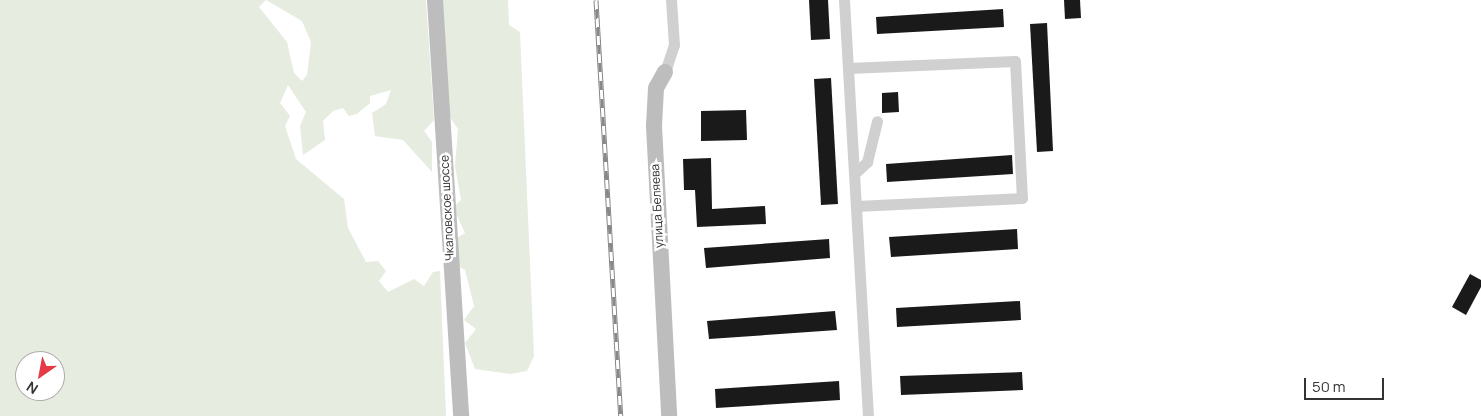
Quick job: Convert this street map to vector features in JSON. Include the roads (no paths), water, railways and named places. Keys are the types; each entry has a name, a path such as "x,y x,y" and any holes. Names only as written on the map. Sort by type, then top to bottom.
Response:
{"street":[{"name":"Чкаловское шоссе","path":"435,0 460,416"},
{"name":"улица Беляева","path":"669,416 654,126 656,88 665,72 674,45 671,0"},
{"path":"844,0 868,416"},
{"path":"848,68 1015,61 1022,198 856,206"},
{"path":"854,174 867,162 876,121"}],"railway":[{"path":"596,0 621,416"}]}
